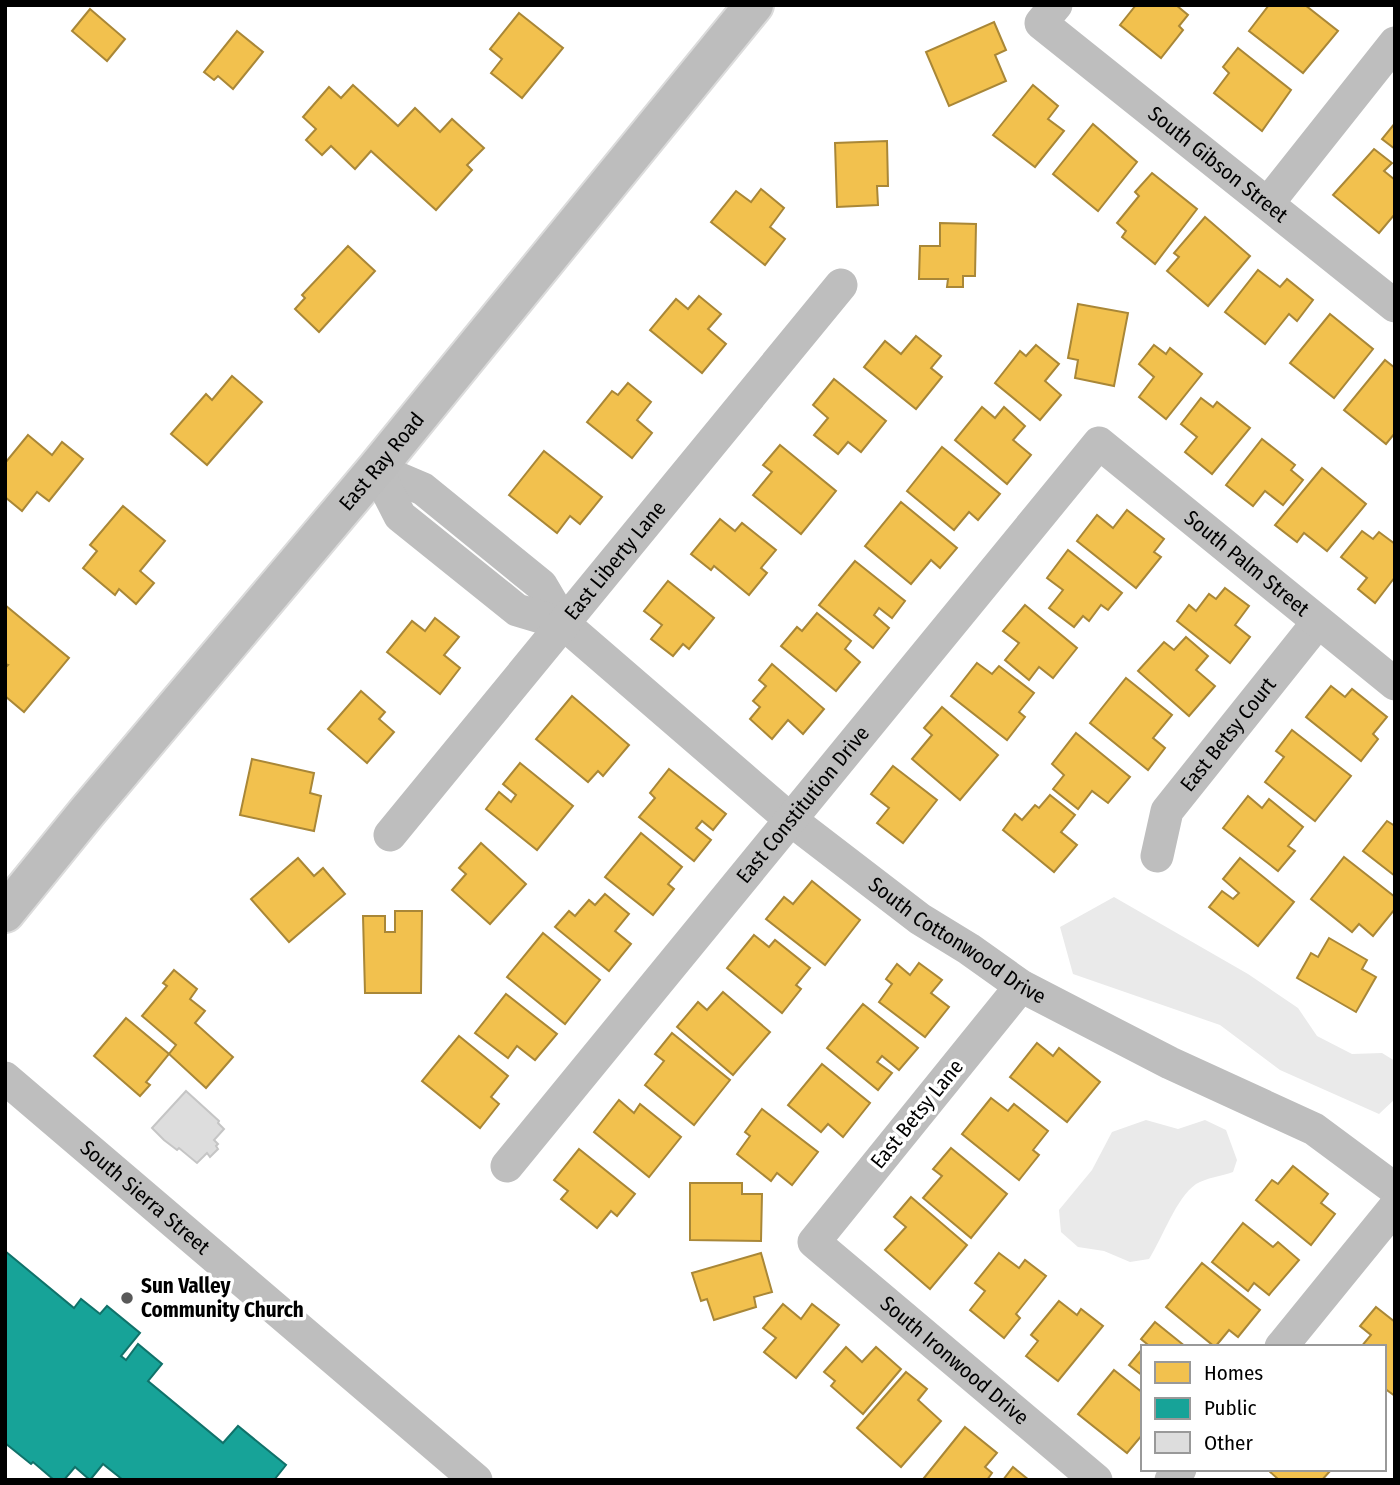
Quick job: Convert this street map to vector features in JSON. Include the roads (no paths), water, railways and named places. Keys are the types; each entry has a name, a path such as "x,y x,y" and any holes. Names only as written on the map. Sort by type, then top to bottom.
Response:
{"main road":[{"name":"East Ray Road","path":"5,914 376,469 754,5"}],"street":[{"name":"South Gibson Street","path":"1049,14 1268,203 1395,306"},
{"path":"1268,203 1395,43"},
{"name":"East Liberty Lane","path":"390,835 841,285"},
{"name":"South Palm Street","path":"1099,443 1395,684"},
{"name":"East Constitution Drive","path":"507,1166 1099,443"},
{"name":"South Cottonwood Drive","path":"376,469 423,489 541,585 564,624 791,820 920,919 1021,986 1170,1063 1314,1129 1395,1189"},
{"name":"East Betsy Court","path":"1157,856 1167,811 1318,622"},
{"name":"East Betsy Lane","path":"814,1241 1021,986"},
{"name":"South Sierra Street","path":"5,1078 475,1480"},
{"path":"1282,1345 1395,1207"},
{"name":"South Ironwood Drive","path":"814,1241 1096,1480"}],"place":[{"name":"Sun Valley Community Church","path":"127,1298"}]}
